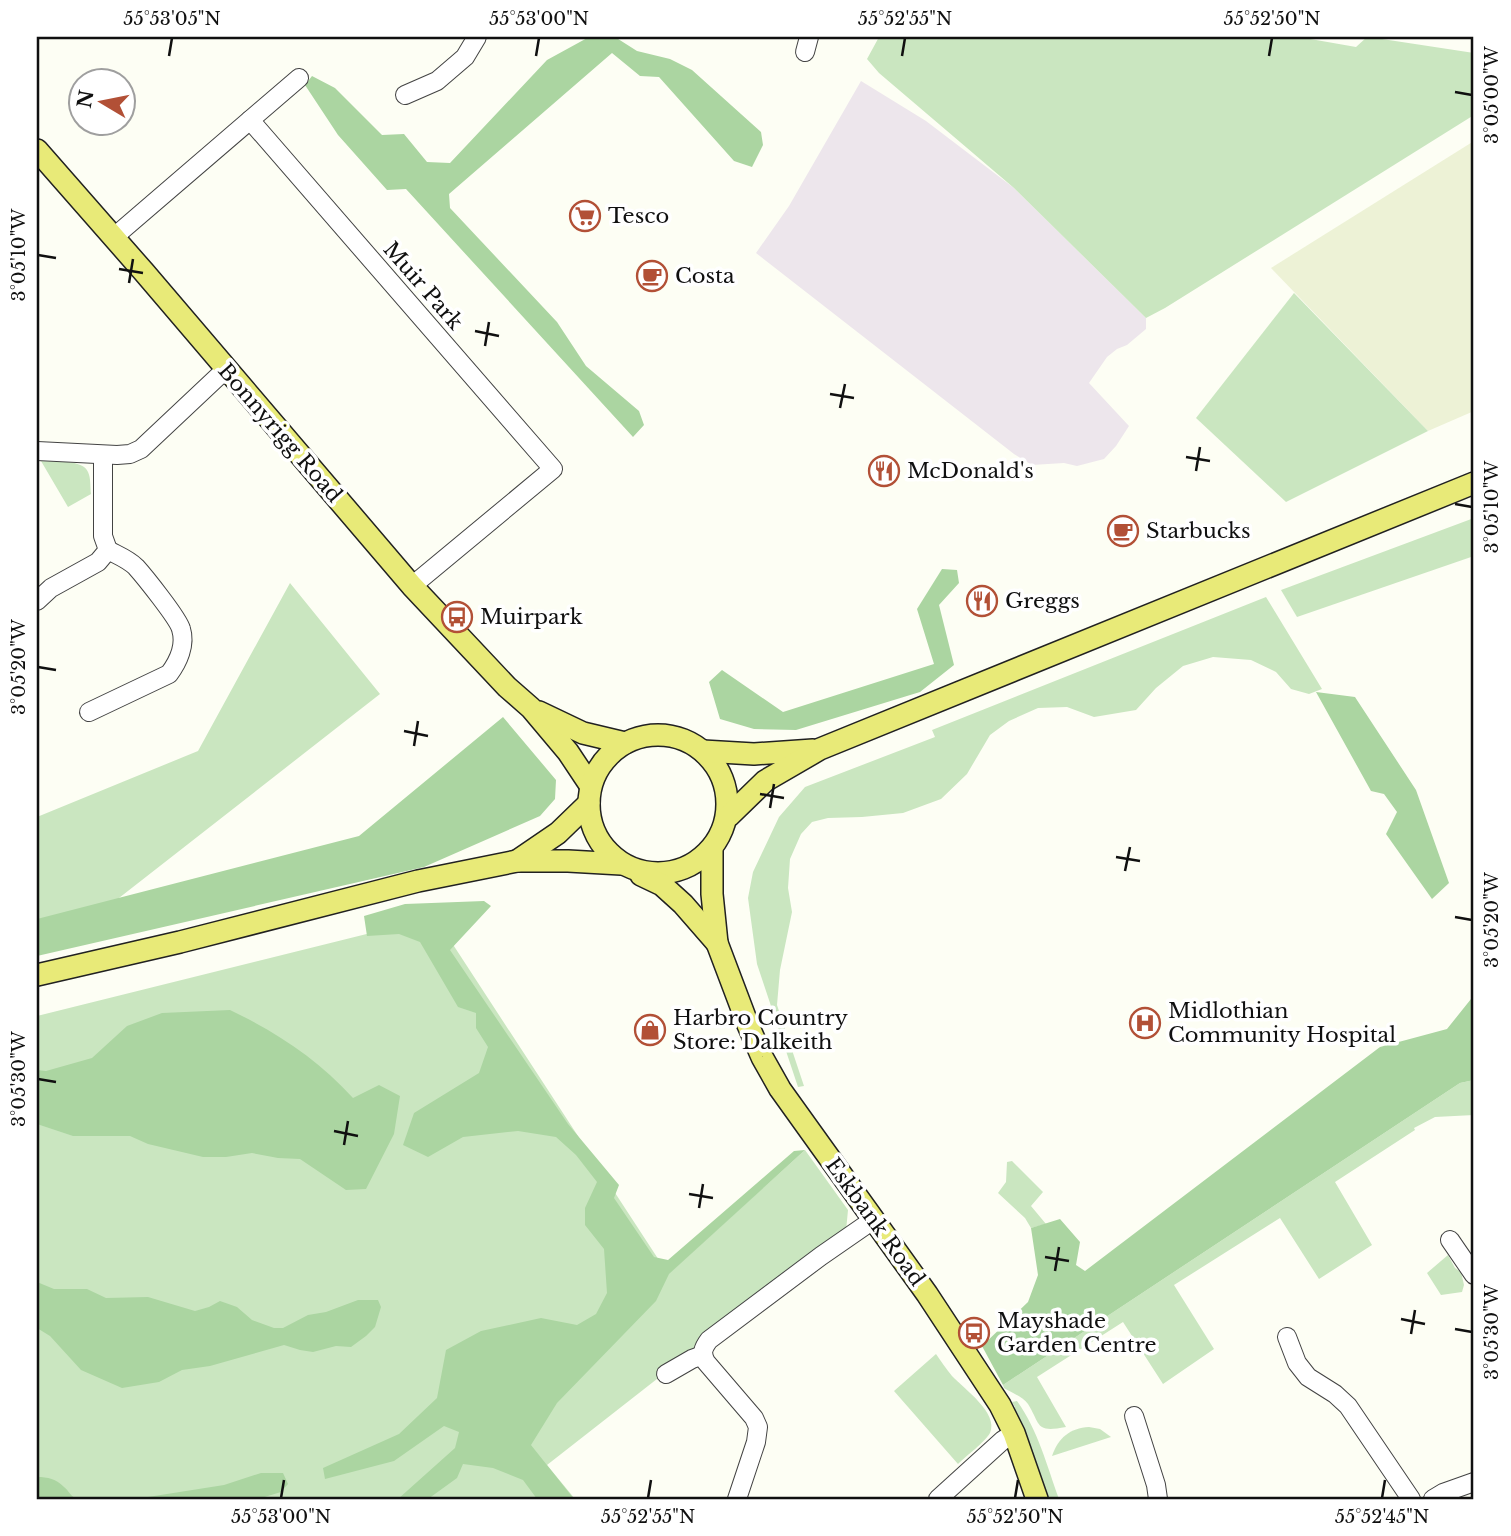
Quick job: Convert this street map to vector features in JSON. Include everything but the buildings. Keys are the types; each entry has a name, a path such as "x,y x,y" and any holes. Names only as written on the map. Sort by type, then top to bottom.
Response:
{"main road":[{"name":"Bonnyrigg Road","path":"37,150 412,586 531,708 568,752 589,794"},
{"path":"37,975 180,942 418,881 517,861 568,861 629,868 654,874 677,871 712,851 729,816 765,781 820,749 1474,483"},
{"name":"Bonnyrigg Road","path":"531,708 583,733 625,743"},
{"path":"517,861 558,833 589,794 603,760 625,743 644,735 666,735 685,740 703,751 723,782 729,816"},
{"path":"703,751 754,754 820,749"},
{"path":"589,794 595,833 602,846 629,868"},
{"name":"Eskbank Road","path":"712,851 716,943 768,1068 780,1089 927,1294 1000,1405 1014,1433 1037,1499"},
{"name":"Eskbank Road","path":"629,868 662,885 716,943"}],"street":[{"path":"405,95 437,81 466,57 477,37"},
{"path":"114,237 299,78"},
{"name":"Muir Park","path":"250,120 553,469 412,586"},
{"path":"37,451 130,454 141,449 226,369"},
{"path":"89,712 169,674 177,664 181,649 182,629 176,618 135,566 108,550 103,536 103,455"},
{"path":"37,601 51,588 98,562 108,550"},
{"path":"737,1499 756,1442 758,1427 754,1418 706,1362 702,1355 704,1346 821,1256 873,1220"},
{"path":"1450,1240 1474,1275"},
{"path":"1287,1337 1297,1363 1308,1377 1348,1406 1411,1499"},
{"path":"666,1374 702,1355"},
{"path":"1134,1416 1158,1499"},
{"path":"938,1499 1014,1433"},
{"path":"1433,1499 1474,1482"}],"shaded area":[{"path":"861,81 926,121 1014,188 1146,318 1146,329 1107,357 1089,383 1129,426 1104,459 1077,466 1064,463 1032,465 1014,454 756,253 789,206"}],"green space":[{"path":"589,37 615,37 637,51 670,59 692,70 761,132 763,145 752,167 734,161 659,77 640,76 612,53 449,194 450,208 557,322 586,366 639,411 644,425 633,437 406,189 387,190 338,135 305,85 312,76 335,88 382,135 404,134 427,162 450,163 547,60"},
{"path":"879,37 1299,37 1356,47 1369,37 1474,53 1474,115 1146,318 1014,188 879,73 867,59"},
{"path":"1474,141 1474,411 1428,431 1271,268"},
{"path":"1294,293 1428,431 1286,502 1196,418"},
{"path":"41,461 68,462 85,468 90,477 91,494 68,507"},
{"path":"1474,518 1474,556 1297,617 1281,590"},
{"path":"942,569 957,570 959,583 939,605 954,665 920,692 796,730 754,729 720,719 709,682 722,670 783,712 934,664 917,609"},
{"path":"290,583 380,694 110,905 37,923 37,817 198,751"},
{"path":"1266,597 1322,689 1309,694 1291,689 1276,672 1251,660 1213,657 1183,666 1156,688 1136,710 1094,717 1067,707 1038,708 1009,721 990,735 967,774 941,799 903,813 828,818 812,822 801,834 790,859 788,888 792,912 780,970 777,1005 804,1086 798,1087 757,964 748,898 753,872 779,817 805,787 935,737 932,730"},
{"path":"1316,692 1355,697 1416,790 1449,883 1432,899 1386,834 1397,812 1384,794 1371,791"},
{"path":"503,717 556,780 555,799 540,816 424,867 37,956 37,919 359,836"},
{"path":"484,901 491,906 450,950 568,1124 619,1185 614,1198 654,1257 668,1260 794,1151 805,1150 669,1274 656,1301 557,1403 531,1445 574,1499 537,1499 523,1480 493,1468 463,1464 457,1478 428,1499 398,1499 455,1448 459,1432 444,1426 394,1461 325,1479 323,1468 399,1434 437,1398 446,1350 481,1331 541,1318 577,1325 596,1314 607,1293 604,1249 585,1225 585,1208 597,1182 576,1155 556,1137 518,1131 463,1137 428,1157 403,1145 414,1113 479,1073 488,1047 476,1028 476,1013 458,1007 420,942 399,934 367,936 364,916 405,904"},
{"path":"435,917 668,1274 805,1150 848,1210 846,1231 547,1465 575,1499 37,1499 37,1016"},
{"path":"1474,998 1474,1080 1460,1083 1003,1385 982,1346 1028,1302 1038,1275 1031,1228 1060,1219 1080,1242 1076,1265 1085,1271 1380,1047 1447,1029"},
{"path":"230,1010 296,1048 353,1098 379,1085 400,1096 394,1134 366,1189 346,1190 300,1159 252,1153 203,1157 148,1144 130,1136 73,1136 37,1124 37,1070 46,1071 92,1058 127,1026 162,1013"},
{"path":"1474,1080 1474,1115 1435,1117 1414,1128 1415,1130 1335,1182 1372,1245 1319,1279 1280,1218 1174,1285 1214,1349 1163,1384 1123,1322 1037,1377 1066,1427 1049,1429 1040,1426 1028,1404 1004,1388 1003,1385 1460,1083"},
{"path":"1012,1161 1043,1192 1031,1206 1046,1224 1031,1228 1025,1218 998,1193 1006,1182 1007,1162"},
{"path":"1448,1255 1455,1268 1461,1272 1464,1285 1462,1292 1441,1295 1427,1273"},
{"path":"37,1282 54,1289 87,1289 106,1298 148,1297 195,1311 220,1301 237,1307 252,1320 274,1328 283,1328 308,1315 326,1312 358,1300 378,1300 381,1307 375,1327 351,1347 336,1346 313,1352 284,1345 210,1366 182,1370 159,1382 122,1388 81,1370 50,1336 37,1328"},
{"path":"936,1354 952,1376 972,1394 990,1417 988,1437 958,1464 894,1391"},
{"path":"1017,1401 1036,1436 1059,1499 1047,1499 1012,1410 1015,1407 1012,1402"},
{"path":"1076,1429 1100,1429 1111,1437 1052,1456 1066,1435"},
{"path":"261,1473 283,1473 288,1484 281,1492 258,1499 123,1499 224,1485"},
{"path":"37,1477 55,1480 77,1499 37,1499"}],"place":[{"name":"Tesco","path":"585,216"},
{"name":"Costa","path":"652,276"},
{"name":"McDonald's","path":"884,471"},
{"name":"Starbucks","path":"1123,531"},
{"name":"Greggs","path":"982,601"},
{"name":"Muirpark","path":"457,617"},
{"name":"Midlothian Community Hospital","path":"1145,1023"},
{"name":"Harbro Country Store: Dalkeith","path":"650,1030"},
{"name":"Mayshade Garden Centre","path":"974,1333"}]}
